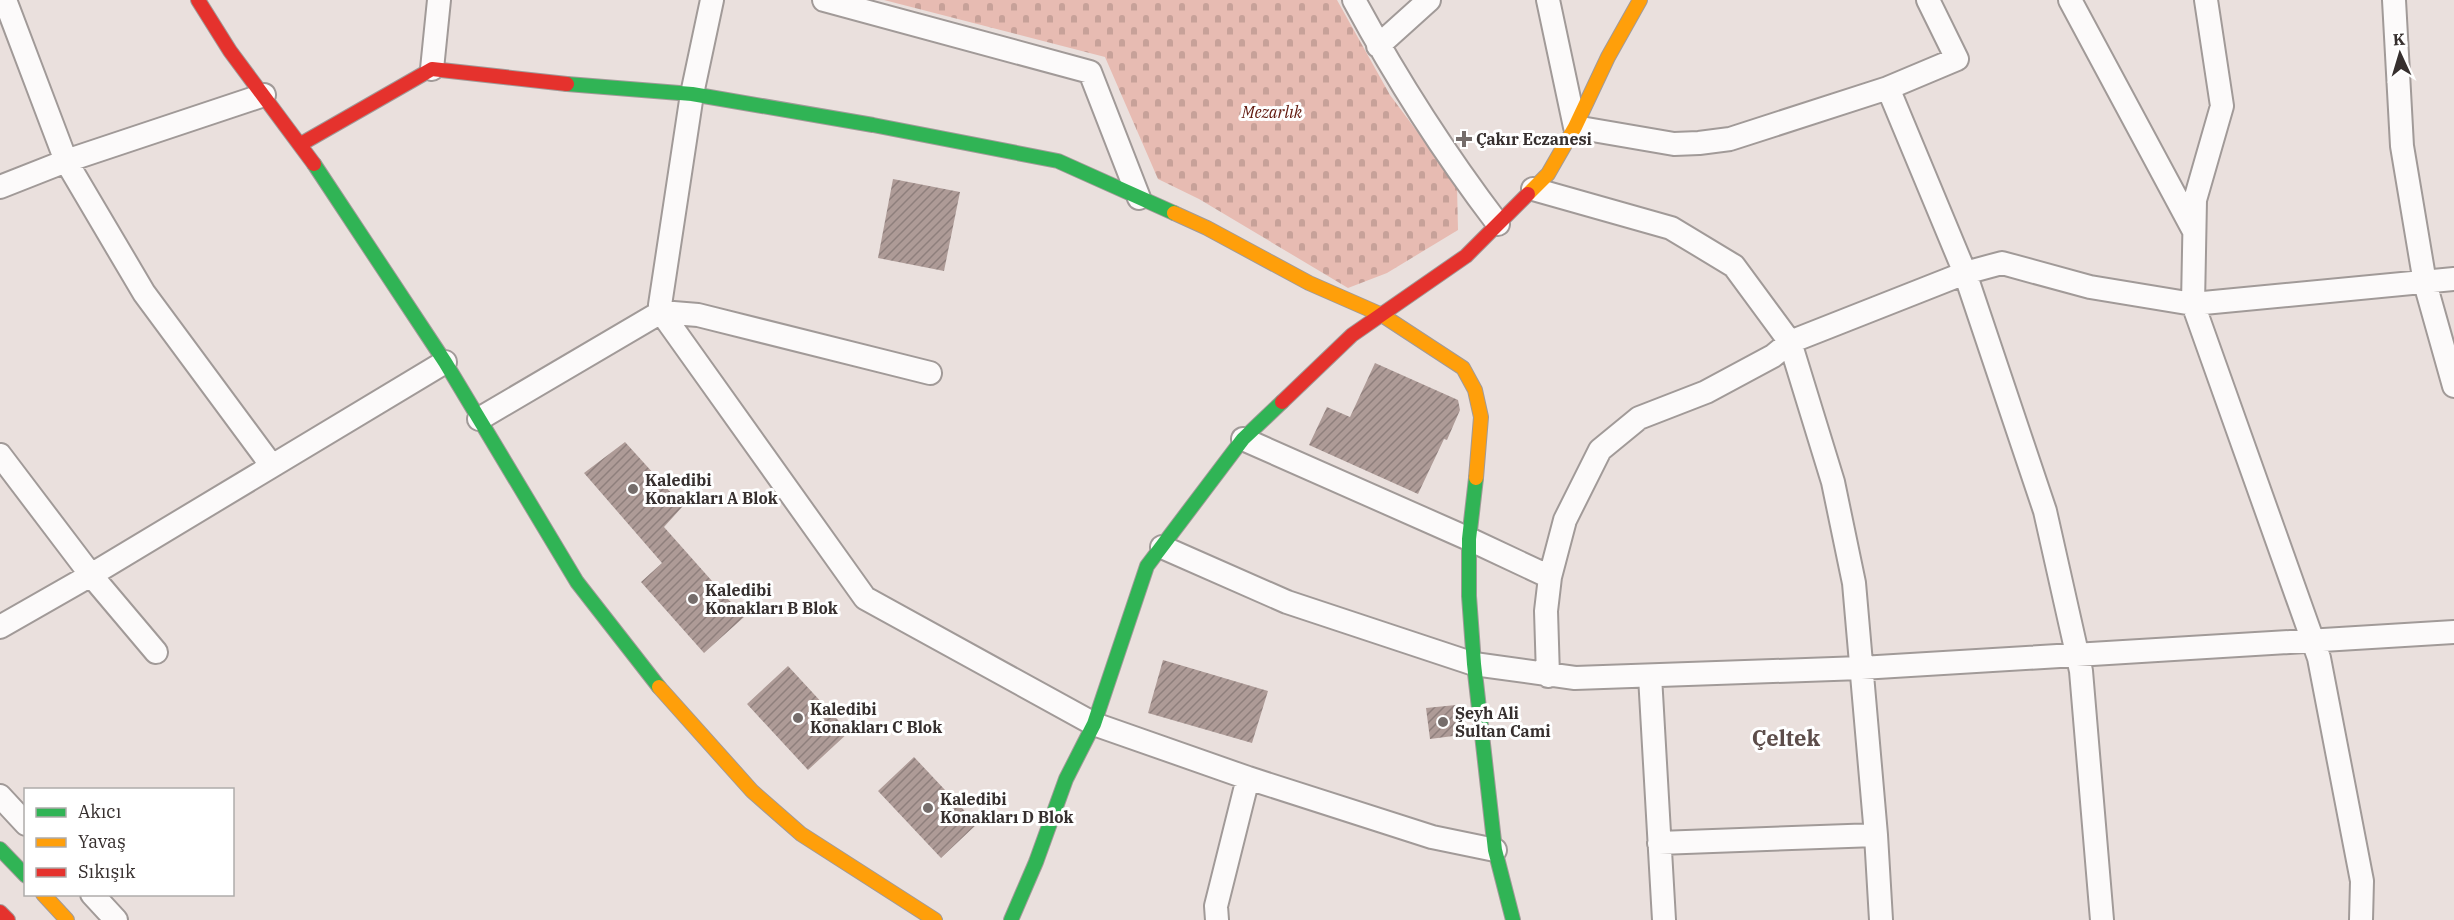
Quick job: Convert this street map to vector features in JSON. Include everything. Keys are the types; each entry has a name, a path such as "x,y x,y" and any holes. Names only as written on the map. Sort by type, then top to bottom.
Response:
{"main road":[{"path":"198,0 230,51 301,144 445,362 577,582 644,669 752,791 801,834 935,920"},
{"path":"1011,920 1036,862 1066,779 1094,724 1148,566 1243,439 1352,335 1466,256 1548,174 1640,0"},
{"path":"301,144 432,69 501,78 693,94 873,125 1058,161 1207,228 1309,283 1382,315 1463,368 1475,390 1481,417 1475,497 1469,539 1469,597 1474,664 1495,850 1513,920"},
{"path":"0,849 24,874"},
{"path":"45,896 67,920"},
{"path":"0,912 8,920"}],"street":[{"path":"4,0 66,161 144,293 272,466"},
{"path":"432,69 439,0"},
{"path":"712,0 693,94 661,312 865,598 1094,724 1248,778 1432,837 1495,850"},
{"path":"824,0 1090,72 1139,198"},
{"path":"1354,0 1378,46 1454,167 1498,224"},
{"path":"1378,46 1429,0"},
{"path":"1548,0 1575,126 1674,144 1730,139 1888,88 1957,59 1928,0"},
{"path":"2070,0 2195,233"},
{"path":"2206,0 2222,106 2195,200 2193,304 2319,657 2362,881 2361,920"},
{"path":"2394,0 2402,146 2425,283 2454,386"},
{"path":"1888,88 1965,273 2045,511 2081,671 2102,920"},
{"path":"0,187 66,161 264,95"},
{"path":"1533,189 1671,228 1680,233 1734,266 1790,342 1833,482 1854,583 1876,835 1881,920"},
{"path":"1548,675 1546,611 1550,577 1565,520 1600,450 1639,417 1706,392 1773,356 1790,342 1965,273 2001,263 2090,287 2193,304 2454,279"},
{"path":"479,419 661,312 698,315 930,373"},
{"path":"0,627 91,575 445,362"},
{"path":"1243,439 1550,577"},
{"path":"0,455 91,575 156,652"},
{"path":"1162,547 1287,602 1474,664 1575,678 1861,668 2454,632"},
{"path":"1650,676 1664,920"},
{"path":"1217,920 1216,906 1248,778"},
{"path":"0,796 24,822"},
{"path":"1659,843 1876,835"},
{"path":"94,896 116,920"}],"green space":[{"name":"Mezarlık","path":"884,0 1337,0 1390,95 1457,185 1458,230 1387,273 1348,288 1199,199 1158,179 1105,57"}],"building":[{"path":"893,179 960,192 944,271 878,258"},
{"path":"1375,363 1458,400 1460,410 1418,494 1309,445 1327,407 1350,417"},
{"path":"625,442 683,506 664,527 744,617 704,653 641,582 662,563 584,473"},
{"path":"1163,660 1268,691 1252,743 1148,713"},
{"name":"Kaledibi Konakları C Blok","path":"788,666 849,732 808,770 747,704"},
{"name":"Şeyh Ali Sultan Cami","path":"1456,705 1461,735 1430,739 1426,708"},
{"name":"Kaledibi Konakları D Blok","path":"914,757 977,824 941,858 878,791"}],"traffic: fast":[{"path":"567,84 692,94 873,125 1058,161 1174,213"},
{"path":"314,164 445,362 577,582 659,687"},
{"path":"1011,920 1036,862 1066,779 1094,724 1147,566 1243,439 1282,402"},
{"path":"1476,478 1469,539 1469,596 1474,664 1495,850 1513,920"},
{"path":"0,849 24,874"}],"traffic: slow":[{"path":"1528,194 1548,174 1575,127 1608,57 1640,0"},
{"path":"1174,213 1207,228 1309,283 1382,315 1463,368 1475,390 1481,417 1476,478"},
{"path":"659,687 752,791 801,834 935,920"},
{"path":"45,896 67,920"}],"traffic: jam":[{"path":"198,0 230,51 314,164"},
{"path":"301,144 432,69 567,84"},
{"path":"1282,402 1352,335 1466,256 1528,194"},
{"path":"0,912 8,920"}],"place":[{"name":"Çakır Eczanesi","path":"1464,139"},
{"name":"Kaledibi Konakları A Blok","path":"633,489"},
{"name":"Kaledibi Konakları B Blok","path":"693,599"},
{"name":"Kaledibi Konakları C Blok","path":"798,718"},
{"name":"Şeyh Ali Sultan Cami","path":"1443,722"},
{"name":"Kaledibi Konakları D Blok","path":"928,808"}],"district":[{"name":"Çeltek","path":"1786,737"}]}
